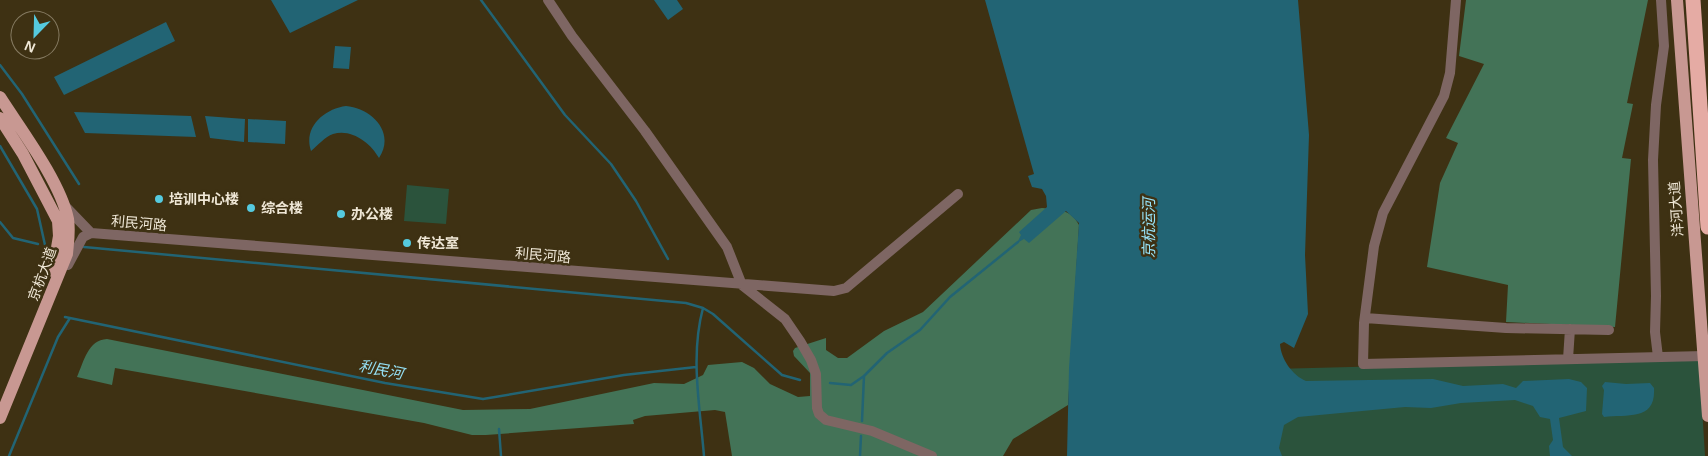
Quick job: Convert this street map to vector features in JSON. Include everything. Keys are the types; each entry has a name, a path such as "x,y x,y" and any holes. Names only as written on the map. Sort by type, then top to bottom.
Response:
{"highway":[{"path":"1693,0 1708,227"}],"main road":[{"name":"洋河大道","path":"1677,0 1708,416"},
{"name":"京杭大道","path":"0,97 41,160 61,201 68,227 67,254 41,320"},
{"name":"京杭大道","path":"0,118 23,154 58,221 57,256 41,320"},
{"path":"0,418 41,320"}],"street":[{"path":"548,0 572,36 645,131 727,247 742,285 785,319 811,360 816,374 817,408 819,414 826,420 872,431 932,456"},
{"path":"1456,0 1448,84 1436,112 1383,213 1373,253 1365,318 1364,364 1704,356"},
{"path":"1658,357 1655,332 1653,160 1656,105 1664,46 1661,0"},
{"name":"利民河路","path":"41,320 83,238 91,233 834,291 846,288 958,194"},
{"name":"利民河路","path":"61,201 91,233"},
{"path":"1365,318 1506,328 1609,330"},
{"path":"1568,359 1570,329"}],"green space":[{"path":"1466,0 1648,0 1627,103 1633,104 1622,158 1631,159 1615,327 1506,322 1508,285 1427,267 1440,183 1458,143 1446,138 1484,64 1459,56"},
{"path":"407,185 449,189 446,224 404,221"},
{"path":"1042,208 1068,213 1079,225 1068,405 1013,439 1003,456 732,456 725,412 715,410 645,416 633,420 634,424 472,435 424,423 115,368 112,385 77,377 91,347 101,340 107,339 463,410 530,409 654,383 684,384 703,375 708,365 742,362 754,368 770,384 798,397 810,396 810,373 794,356 793,351 795,348 826,338 826,350 838,358 847,358 884,331 923,312 1031,210"},
{"path":"1699,358 1705,456 1273,456 1273,369"}],"water":[{"path":"271,0 358,0 290,33"},
{"path":"654,0 677,0 683,9 668,20"},
{"name":"京杭运河","path":"985,0 1298,0 1309,135 1305,255 1308,314 1294,348 1284,342 1280,344 1285,361 1296,375 1306,381 1433,379 1463,386 1503,384 1516,388 1523,381 1569,379 1581,382 1587,388 1586,411 1559,418 1563,447 1572,456 1550,456 1549,446 1553,440 1550,419 1540,417 1533,406 1515,400 1461,403 1431,408 1405,407 1298,417 1284,425 1279,448 1282,456 1067,456 1069,368 1079,223 1066,211 1029,243 1024,239 1017,243 1021,235 1019,232 1047,207 1046,196 1042,189 1032,187 1028,176 1034,174"},
{"path":"166,22 175,41 64,95 54,77"},
{"path":"335,46 351,47 349,69 333,68"},
{"path":"346,106 364,111 378,123 385,139 379,158 366,142 347,133 330,135 311,151 310,134 317,121 330,111"},
{"path":"74,112 191,116 196,137 85,133"},
{"path":"205,116 245,119 244,142 210,138"},
{"path":"248,119 286,121 285,144 248,142"},
{"path":"1605,382 1626,384 1650,383 1654,388 1650,406 1639,414 1604,417 1602,414 1604,390 1602,386"}],"waterway":[{"path":"481,0 565,115 611,164 636,201 668,259"},
{"path":"0,65 22,94 79,184"},
{"path":"0,146 37,209 45,245"},
{"path":"0,222 13,238 38,244"},
{"path":"830,383 851,385 864,376 887,353 920,330 950,297 1018,242"},
{"path":"84,247 686,303 703,308 713,314 782,375 800,380"},
{"path":"703,308 697,344 697,382 704,456"},
{"name":"利民河","path":"65,317 385,383 483,399 624,375 696,367"},
{"path":"9,456 58,337 70,318"},
{"path":"862,421 864,376"},
{"path":"499,429 501,456"},
{"path":"860,456 861,436"}],"place":[{"name":"培训中心楼","path":"159,199"},
{"name":"综合楼","path":"251,208"},
{"name":"办公楼","path":"341,214"},
{"name":"传达室","path":"407,243"}]}
